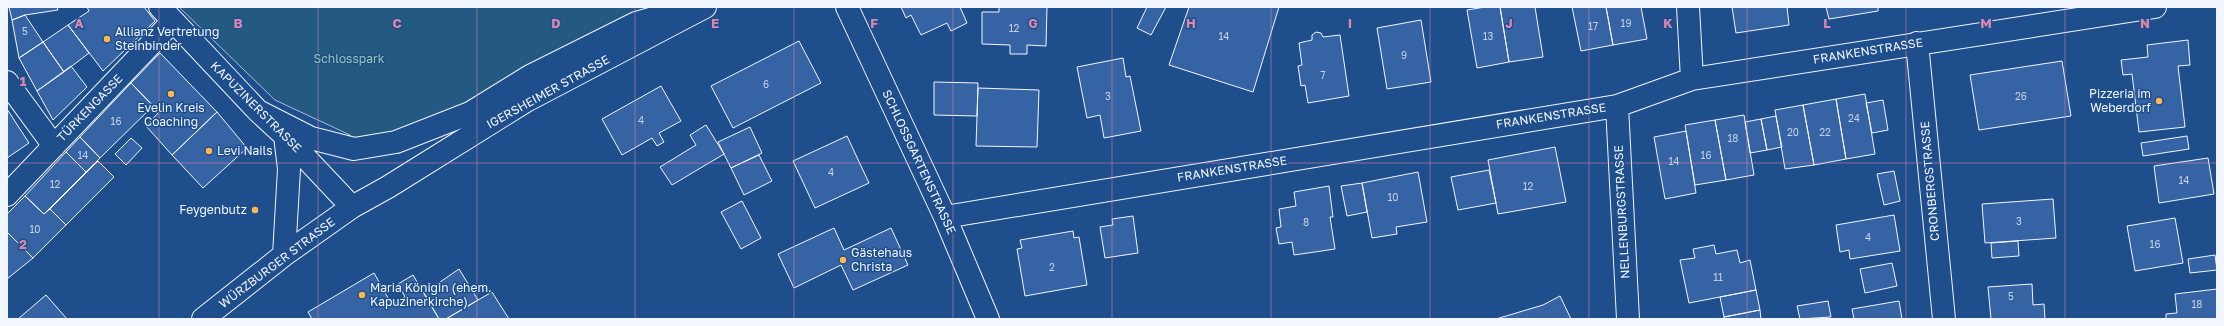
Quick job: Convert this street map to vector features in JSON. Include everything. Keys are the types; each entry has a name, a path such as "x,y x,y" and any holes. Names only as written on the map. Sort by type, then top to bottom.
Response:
{"street":[{"path":"258,111 311,138 354,149 396,142 470,113 530,76 636,23 694,7"},
{"name":"IGERSHEIMER STRASSE","path":"352,207 388,187 526,101 705,7"},
{"name":"SCHLOSSGARTENSTRASSE","path":"847,7 945,217 988,319"},
{"path":"1688,7 1692,79"},
{"name":"FRANKENSTRASSE","path":"945,217 1617,106 1692,79 2155,7"},
{"name":"KAPUZINERSTRASSE","path":"166,14 352,207"},
{"name":"TÜRKENGASSE","path":"7,195 54,146 166,14"},
{"name":"CRONBERGSTRASSE","path":"1917,43 1944,319"},
{"path":"7,82 54,146"},
{"name":"NELLENBURGSTRASSE","path":"1617,106 1628,319"},
{"path":"284,255 290,169 285,136"},
{"name":"WÜRZBURGER STRASSE","path":"203,319 284,255 352,207"}],"green space":[{"name":"Schlosspark","path":"179,7 694,7 470,113 354,149 350,135 275,100"}],"building":[{"path":"9,7 57,7 58,10 25,15 12,20"},
{"name":"Allianz Vertretung Steinbinder","path":"87,7 144,7 155,21 103,71 68,25 89,11"},
{"path":"901,7 960,7 967,23 951,31 947,23 921,35 911,15 906,18"},
{"path":"999,7 1047,7 1046,46 1027,45 1027,54 1010,54 1010,45 982,44 982,12 999,12"},
{"path":"1147,7 1166,7 1151,35 1137,28"},
{"path":"1189,7 1279,7 1253,92 1169,65"},
{"path":"1485,7 1500,7 1509,62 1477,68 1467,10"},
{"path":"1500,7 1535,7 1543,57 1509,62"},
{"path":"1572,7 1606,7 1613,45 1581,51"},
{"path":"1606,7 1641,7 1647,39 1613,45"},
{"path":"1732,7 1787,7 1789,25 1736,33"},
{"path":"1826,7 1878,7 1878,11 1829,19"},
{"path":"25,15 43,42 19,58 12,20"},
{"path":"1421,20 1431,82 1387,89 1377,28"},
{"path":"68,25 89,53 64,72 43,42"},
{"path":"1316,32 1321,33 1323,37 1340,35 1349,96 1308,103 1305,85 1301,86 1298,66 1302,65 1299,43 1312,40 1312,35"},
{"name":"Pizzeria im Weberdorf","path":"2188,40 2190,65 2178,66 2185,127 2139,132 2132,74 2123,75 2121,60 2148,57 2147,45"},
{"path":"799,41 821,83 733,128 711,86"},
{"path":"43,42 64,72 37,91 19,58"},
{"name":"Evelin Kreis Coaching","path":"160,53 217,112 172,155 146,126 159,112 131,83"},
{"path":"1123,58 1126,77 1130,76 1141,131 1104,138 1100,115 1087,118 1077,67"},
{"path":"2062,61 2071,116 1979,130 1970,75"},
{"path":"71,66 87,87 53,120 37,91"},
{"path":"934,82 978,83 977,116 934,115"},
{"path":"131,83 153,106 100,158 80,137"},
{"path":"661,86 681,121 659,133 664,142 657,146 652,138 622,155 602,119"},
{"path":"978,88 1039,90 1037,147 976,146"},
{"path":"1865,94 1875,154 1846,159 1836,99"},
{"path":"1836,99 1846,159 1814,165 1803,105"},
{"path":"1883,100 1888,130 1872,133 1866,103"},
{"path":"1803,105 1814,165 1785,169 1775,110"},
{"path":"7,109 29,143 7,158"},
{"name":"Levi Nails","path":"217,112 247,148 203,188 172,155"},
{"path":"1744,115 1754,175 1726,180 1715,120"},
{"path":"1776,116 1782,147 1767,150 1761,119"},
{"path":"1761,119 1767,150 1750,153 1745,122"},
{"path":"1715,120 1726,180 1695,185 1685,125"},
{"path":"706,125 724,154 672,185 660,167 696,145 690,135"},
{"path":"750,127 762,153 731,168 718,142"},
{"path":"1686,131 1696,193 1665,199 1654,137"},
{"path":"847,136 869,183 815,208 793,161"},
{"path":"2187,136 2189,149 2143,156 2141,143"},
{"path":"80,137 100,158 86,172 66,152"},
{"path":"131,138 142,148 126,165 115,154"},
{"path":"1555,147 1566,202 1498,214 1488,160"},
{"path":"66,152 86,172 44,214 25,196"},
{"path":"759,155 772,181 744,195 731,168"},
{"path":"2208,158 2214,194 2159,203 2154,166"},
{"path":"98,161 114,177 66,225 50,209"},
{"path":"1489,170 1496,203 1458,210 1451,177"},
{"path":"1894,171 1900,201 1884,205 1877,174"},
{"path":"1418,172 1427,222 1396,227 1397,234 1372,238 1362,183"},
{"path":"1362,183 1367,212 1347,216 1341,186"},
{"path":"1329,186 1333,217 1330,217 1335,249 1294,255 1292,242 1279,244 1276,228 1281,227 1279,209 1296,206 1294,192"},
{"path":"25,196 44,214 50,209 66,225 33,258 7,232 7,214"},
{"path":"2053,199 2056,238 1985,243 1982,204"},
{"path":"742,201 761,238 741,249 721,212"},
{"path":"1894,215 1900,251 1850,259 1849,250 1840,252 1836,225"},
{"path":"1133,216 1138,253 1105,258 1100,227 1113,225 1112,219"},
{"path":"2175,218 2183,263 2135,271 2127,226"},
{"name":"Gästehaus Christa","path":"834,228 844,250 891,228 908,265 853,290 841,265 794,288 778,254"},
{"path":"1073,231 1074,238 1079,237 1087,285 1025,296 1017,249 1022,248 1020,240"},
{"path":"7,232 33,258 7,279"},
{"path":"2018,241 2019,256 1992,258 1991,243"},
{"path":"1714,245 1716,254 1737,250 1740,263 1750,260 1756,290 1689,303 1680,260 1695,258 1693,249"},
{"path":"2215,255 2217,270 2190,273 2188,259"},
{"path":"1892,263 1897,286 1865,293 1860,269"},
{"path":"459,269 478,300 446,319 439,319 424,293"},
{"name":"Maria Königin (ehem. Kapuzinerkirche)","path":"374,273 392,305 405,297 398,284 413,275 439,319 312,319 308,312"},
{"path":"2032,284 2033,305 2044,304 2045,319 1991,319 1988,287"},
{"path":"2217,289 2217,319 2166,319 2166,314 2177,313 2175,294"},
{"path":"1756,290 1760,310 1724,317 1720,297"},
{"name":"Maria Königin (ehem. Kapuzinerkirche)","path":"492,292 509,319 446,319 478,300"},
{"path":"46,295 67,319 18,319"},
{"path":"1560,296 1571,319 1496,319 1543,305"},
{"path":"1828,301 1831,317 1800,319 1797,306"},
{"path":"1899,301 1902,319 1854,319 1852,309"},
{"path":"1760,310 1761,319 1724,319 1724,317"}],"place":[{"name":"Allianz Vertretung Steinbinder","path":"107,39"},
{"name":"Evelin Kreis Coaching","path":"171,94"},
{"name":"Pizzeria im Weberdorf","path":"2159,101"},
{"name":"Levi Nails","path":"209,151"},
{"name":"Feygenbutz","path":"255,210"},
{"name":"Gästehaus Christa","path":"843,260"},
{"name":"Maria Königin (ehem. Kapuzinerkirche)","path":"362,295"}]}
